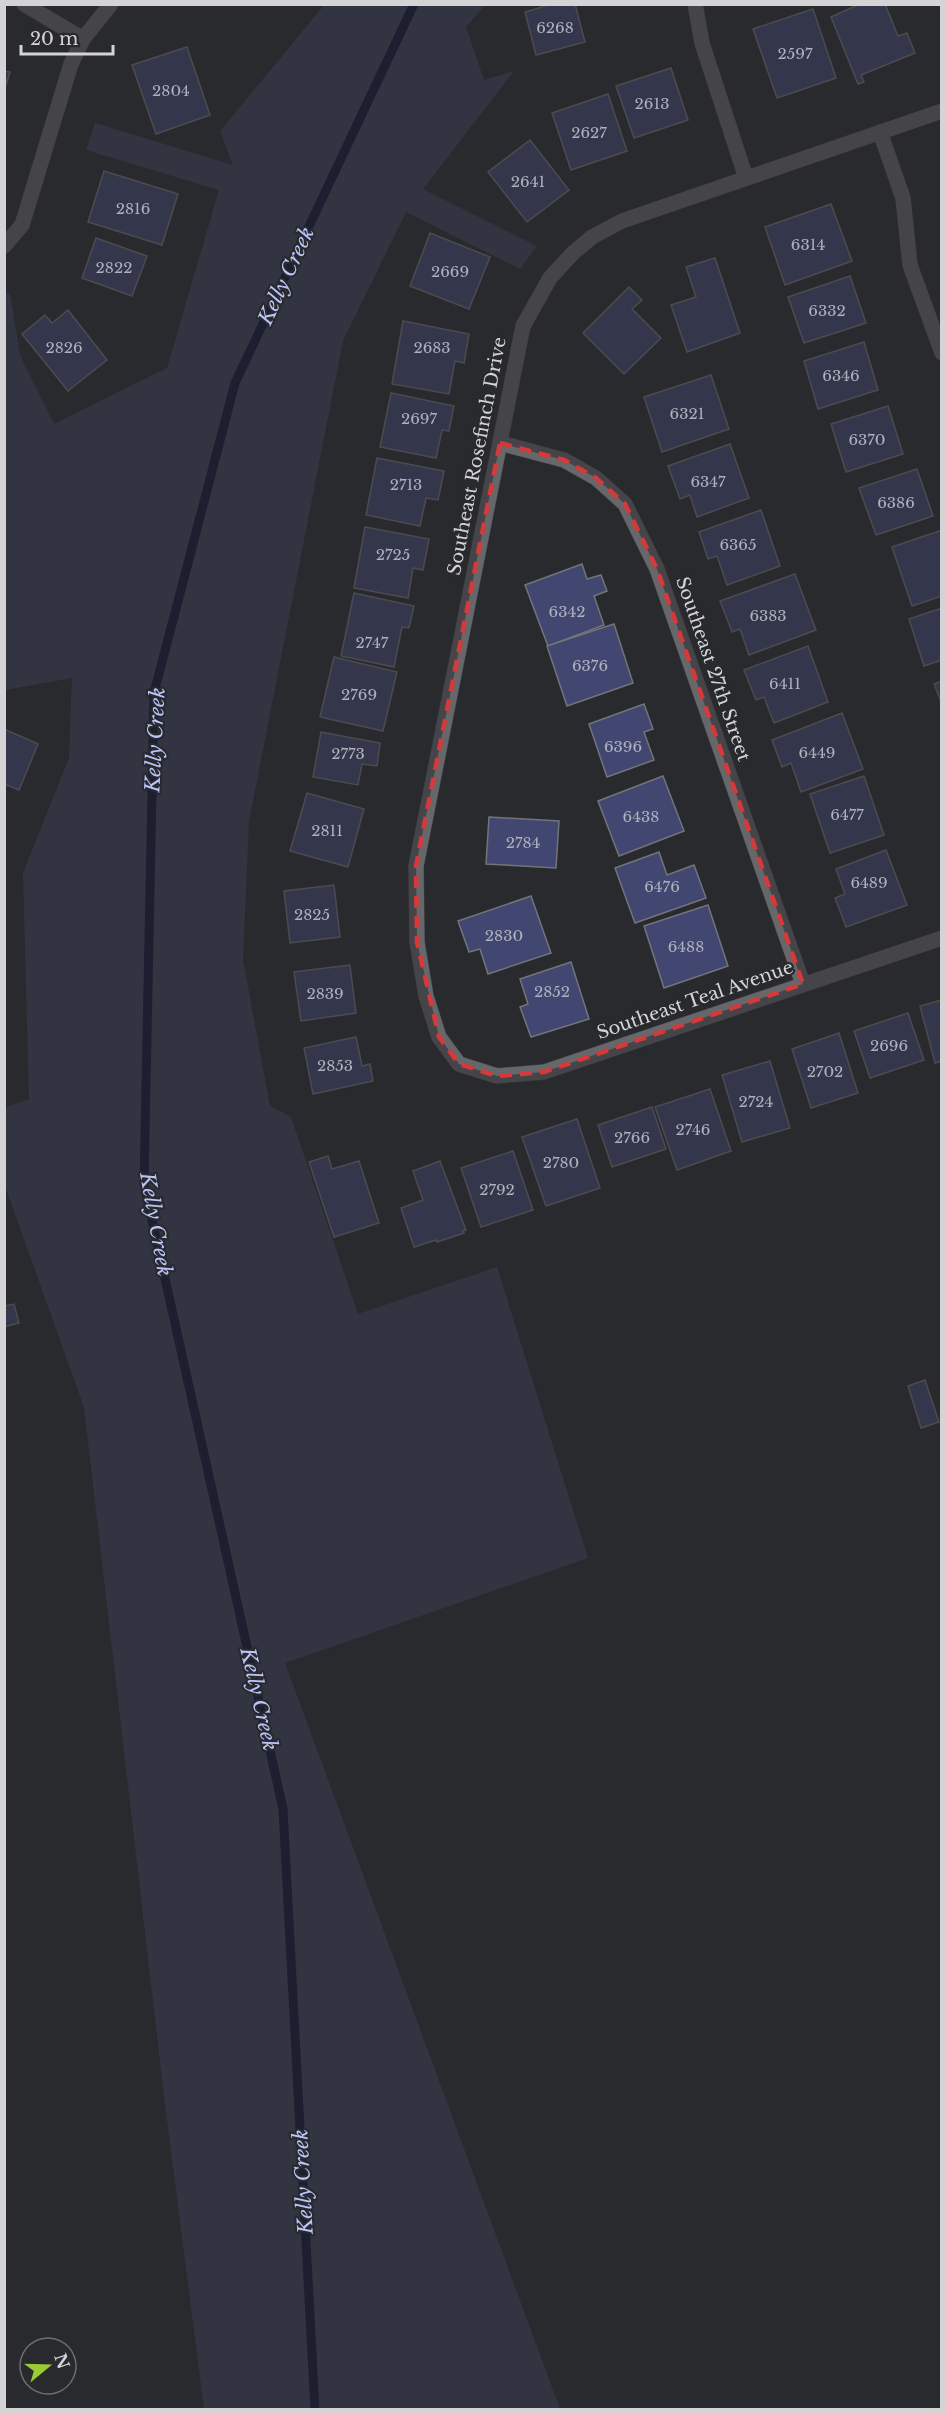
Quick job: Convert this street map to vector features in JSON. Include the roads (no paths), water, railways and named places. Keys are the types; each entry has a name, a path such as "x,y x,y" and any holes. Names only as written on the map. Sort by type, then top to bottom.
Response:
{"street":[{"path":"24,4 83,39"},
{"path":"4,246 21,225 70,64 83,39 111,4"},
{"path":"694,4 702,43 746,178"},
{"name":"Southeast Rosefinch Drive","path":"459,1064 439,1037 426,996 417,942 416,866 523,326 550,278 592,237 622,221 942,111"},
{"path":"880,132 903,198 910,265 942,353"},
{"name":"Southeast 27th Street","path":"500,443 564,460 596,478 625,504 657,569 803,984"},
{"name":"Southeast Teal Avenue","path":"459,1064 497,1076 544,1072 942,938"}],"waterway":[{"name":"Kelly Creek","path":"315,2410 283,1809 144,1184 154,693 235,383 414,4"}]}
